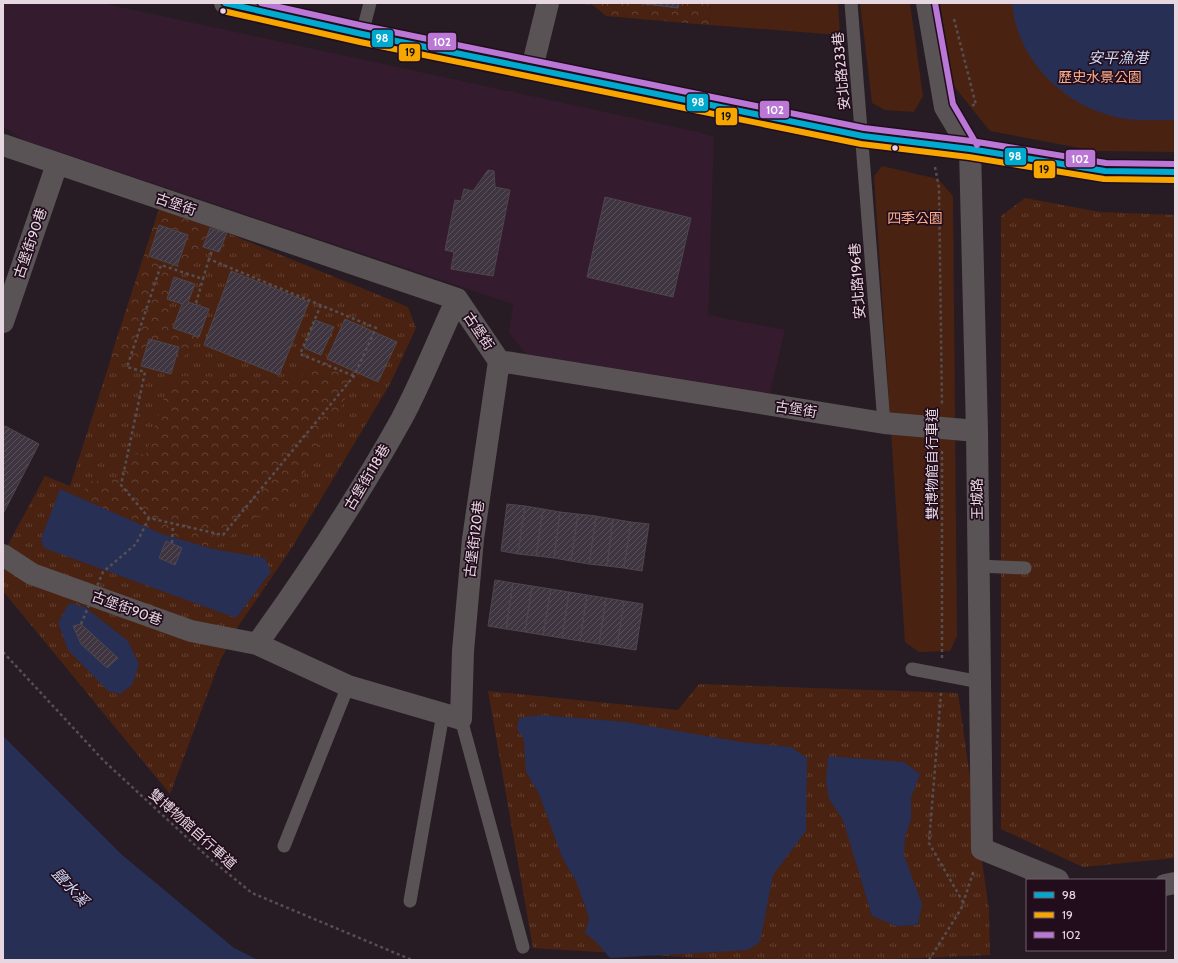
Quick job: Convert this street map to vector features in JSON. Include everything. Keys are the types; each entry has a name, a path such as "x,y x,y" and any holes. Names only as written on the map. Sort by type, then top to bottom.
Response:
{"street":[{"path":"224,3 362,34 863,136 929,143 1105,171 1175,172"},
{"path":"532,68 548,3"},
{"path":"927,3 945,107 970,149"},
{"name":"古堡街","path":"3,145 458,299 499,361 884,423 977,431"},
{"name":"王城路","path":"970,149 977,431 982,849"},
{"name":"古堡街90巷","path":"3,322 57,164"},
{"name":"古堡街118巷","path":"257,644 298,588 371,472 402,418 458,299"},
{"name":"古堡街120巷","path":"452,717 463,651 473,538 499,361"},
{"name":"古堡街90巷","path":"3,555 32,574 183,628 257,644 348,686 452,717"},
{"path":"982,849 1056,879"}],"lane":[{"path":"362,34 370,3"},
{"name":"安北路233巷","path":"851,3 863,136"},
{"name":"安北路196巷","path":"863,136 884,423"},
{"path":"978,566 1025,568"},
{"path":"912,669 980,682"},
{"path":"284,846 348,686"},
{"path":"410,901 452,717"},
{"path":"452,717 524,947"}],"path":[{"path":"945,107 976,105 954,18"},
{"name":"雙博物館自行車道","path":"929,143 939,188 942,428 942,674 929,843 963,902"},
{"path":"196,303 212,250"},
{"path":"203,279 160,265 127,367 145,372 121,485 150,518 173,525 223,535 354,376 376,328 209,259"},
{"path":"321,305 300,354 354,376"},
{"path":"81,624 103,572 136,544 150,518"},
{"path":"172,543 173,525"},
{"name":"雙博物館自行車道","path":"3,652 104,760 209,858 252,894 412,960"},
{"path":"929,960 961,909 982,849"}],"shaded area":[{"path":"3,3 101,3 698,132 714,137 708,315 785,330 770,393 526,354 509,333 513,304 24,140 3,126"}],"green space":[{"path":"571,3 711,3 709,25 606,16 593,5"},
{"path":"711,3 838,3 840,35 709,25"},
{"path":"860,3 910,3 923,96 914,112 885,110 872,103"},
{"name":"歷史水景公園","path":"940,3 1175,3 1175,152 1096,151 990,131 952,84"},
{"name":"四季公園","path":"882,166 938,179 953,196 957,636 950,651 919,652 905,642 874,176"},
{"path":"1025,198 1100,212 1175,215 1175,858 1083,867 1001,829 1001,216"},
{"path":"159,209 227,233 408,307 416,328 390,384 291,549 239,625 220,661 170,794 3,591 3,554 45,476 70,486"},
{"path":"159,209 210,228 203,247 174,277 167,299 173,328 199,337 171,374 111,356"},
{"path":"316,361 333,362 359,374 294,491 213,549 162,534 85,500 85,482 119,479 124,455 146,454 171,376 299,378"},
{"path":"699,684 958,693 989,910 990,955 868,960 734,960 533,948 488,691 678,710"}],"water":[{"name":"安平漁港","path":"1012,3 1175,3 1175,120 1126,119 1105,114 1084,106 1066,94 1049,80 1035,64 1024,45 1016,25"},
{"path":"60,489 162,534 213,549 265,558 271,572 236,618 44,548 41,539"},
{"path":"69,603 85,607 128,641 139,664 132,685 120,694 108,691 68,650 58,623"},
{"path":"540,715 626,722 741,742 791,747 807,758 806,831 773,875 760,942 748,950 610,958 596,942 585,933 589,918 577,883 562,857 539,794 526,772 524,740 517,729 519,718"},
{"name":"鹽水溪","path":"3,736 121,854 234,948 258,960 3,960"},
{"path":"828,756 904,762 920,774 911,798 911,819 905,837 904,855 922,904 918,925 896,926 872,916 843,820 829,799 826,781"}],"building":[{"path":"637,3 679,3 678,8"},
{"path":"488,170 494,171 495,187 510,190 493,276 451,269 454,252 445,250 455,200 461,201 464,189 473,191"},
{"path":"605,197 691,218 673,297 587,277"},
{"path":"159,225 188,235 177,266 149,256"},
{"path":"210,228 227,233 219,252 203,247"},
{"path":"231,271 309,302 279,375 204,345"},
{"path":"174,277 195,284 188,302 209,309 199,337 173,328 182,304 167,299"},
{"path":"345,319 397,342 378,382 327,359"},
{"path":"315,320 334,327 321,355 304,348"},
{"path":"149,339 179,347 171,374 141,366"},
{"path":"5,426 39,444 4,512 3,430"},
{"path":"507,504 525,506 518,554 501,551"},
{"path":"525,506 543,509 536,556 518,554"},
{"path":"543,509 560,512 554,558 536,556"},
{"path":"560,512 578,514 571,561 554,558"},
{"path":"578,514 596,516 589,564 571,561"},
{"path":"596,516 613,519 607,566 589,564"},
{"path":"613,519 631,522 624,568 607,566"},
{"path":"631,522 649,524 642,571 624,568"},
{"path":"166,541 182,548 175,565 159,558"},
{"path":"495,580 513,583 506,629 488,626"},
{"path":"513,583 532,586 525,632 506,629"},
{"path":"532,586 551,589 543,635 525,632"},
{"path":"551,589 569,592 562,638 543,635"},
{"path":"569,592 587,595 580,641 562,638"},
{"path":"587,595 606,598 599,644 580,641"},
{"path":"606,598 624,601 617,647 599,644"},
{"path":"624,601 643,604 636,650 617,647"},
{"path":"81,624 118,658 107,668 81,644 73,626"}],"transit line":[{"name":"98","path":"225,3 362,34 863,136 970,149 1105,171 1175,172"},
{"name":"102","path":"261,3 364,26 864,128 971,141 1106,163 1175,164"},
{"name":"102","path":"935,3 953,104 977,145"},
{"name":"19","path":"223,11 360,42 861,144 969,157 1104,179 1175,180"}]}
